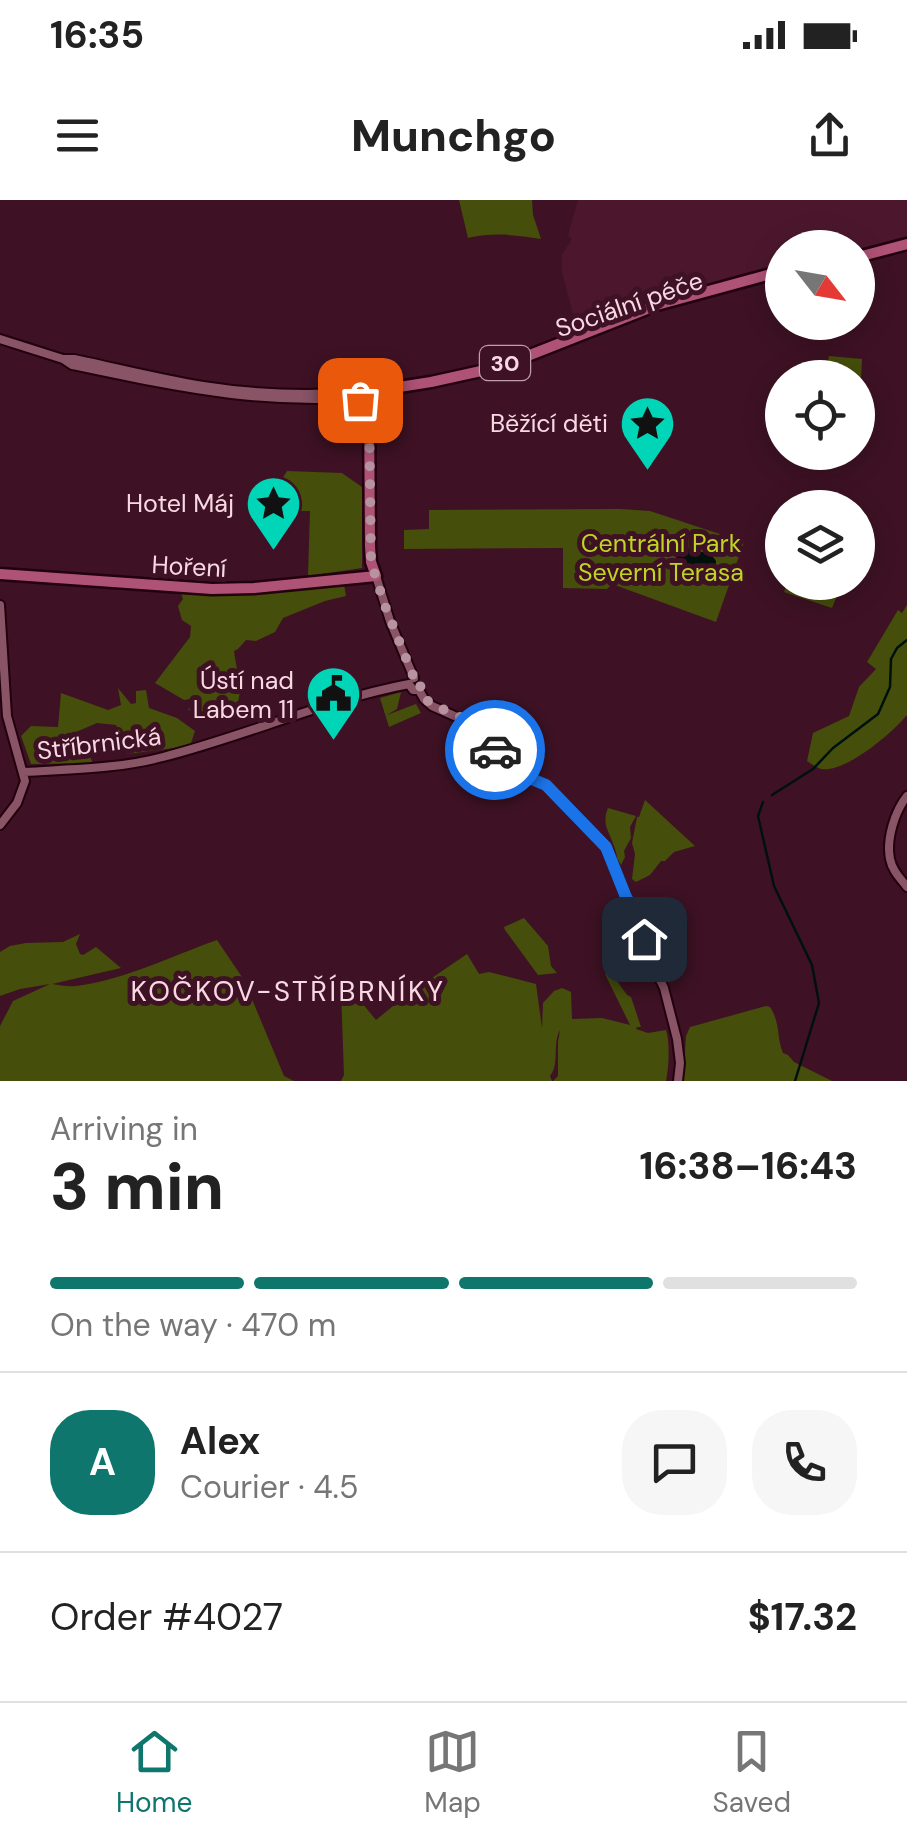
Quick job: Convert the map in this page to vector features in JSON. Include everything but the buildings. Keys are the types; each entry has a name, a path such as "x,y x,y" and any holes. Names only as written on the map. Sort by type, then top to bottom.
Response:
{"main road":[{"path":"875,249 907,241"},
{"name":"Sociální péče","path":"375,398 481,371 656,305 765,278"},
{"path":"375,398 376,576"},
{"name":"Hoření","path":"0,574 245,589 376,576"}],"street":[{"path":"0,339 72,365 221,394 288,400 375,398"},
{"path":"62,359 243,391 375,398"},
{"path":"376,576 413,690 419,690 432,706 466,721 515,772 546,785 606,847 642,926 644,947 664,988 679,1051 678,1081"},
{"path":"0,605 7,716 25,780 21,796 0,826"},
{"name":"Stříbrnická","path":"24,772 116,766 162,758 412,681"},
{"path":"907,796 896,811 889,857 907,886"}],"shaded area":[{"path":"578,200 907,200 907,236 875,244 875,230 765,230 765,273 620,313 581,330 562,272 562,255 572,239 568,235"},
{"path":"681,542 690,550 710,554 716,561 715,569 701,576 686,568 674,550 674,544"}],"green space":[{"path":"459,200 532,200 541,239 514,235 468,238"},
{"path":"829,356 862,359 862,360 828,360"},
{"path":"287,471 342,473 362,487 362,568 308,576 310,511 291,511 280,482"},
{"name":"Centrální Park Severní Terasa","path":"429,510 650,511 744,542 716,622 612,584 607,589 563,588 563,548 404,549 404,530 429,529"},
{"path":"344,584 346,596 283,618 275,632 256,641 246,640 234,651 240,688 234,710 217,703 195,718 188,709 200,697 184,700 155,683 190,637 191,626 182,620 178,606 183,599 181,593 264,594"},
{"path":"808,600 835,600 832,608"},
{"path":"907,605 907,715 880,741 843,765 831,769 816,767 807,761 813,733 849,716 859,687 876,669 867,662 898,610 902,613"},
{"path":"118,688 131,704 136,703 136,691 146,690 149,708 177,718 195,731 190,746 127,754 116,725 97,723 76,732 75,751 86,749 93,763 31,764 21,736 31,726 58,727 61,693 108,710 121,705"},
{"path":"401,692 397,709 387,715 416,704 421,713 389,727 380,698"},
{"path":"645,800 695,846 674,852 650,875 636,882 632,879 632,843"},
{"path":"608,808 636,816 621,865 606,824"},
{"path":"524,918 548,946 551,966 557,973 538,975 505,930 504,927"},
{"path":"80,934 76,944 80,954 96,947 121,968 52,984 76,986 112,979 217,940 244,980 284,1076 294,1081 0,1081 0,1026 13,1001 50,984 0,996 0,952 26,943 63,942"},
{"path":"467,954 479,974 489,972 536,984 542,1028 543,1003 562,988 571,992 572,1019 602,1018 630,1025 605,974 610,971 631,997 641,1027 636,1029 648,1033 666,1030 666,1081 553,1081 558,1076 560,1030 550,1076 552,1081 341,1081 341,990 348,986 376,1020"},
{"path":"766,1006 776,1019 783,1053 832,1081 683,1081 690,1027"}],"waterway":[{"path":"653,553 672,551"},
{"path":"772,795 813,769 833,748 878,714 890,687 891,659 907,640"},
{"path":"763,802 758,816 774,886 812,965 819,1003 795,1081"}],"way so far":[{"path":"360,400 369,404 371,562 390,620 414,678 422,682 419,690 424,699 466,721 495,750"}],"place":[{"name":"Běžící děti","path":"647,472"},
{"name":"Hotel Máj","path":"273,552"},
{"name":"Ústí nad Labem 11","path":"333,743"}],"district":[{"name":"KOČKOV-STŘÍBRNÍKY","path":"288,991"}],"route":[{"path":"495,750 522,777 546,785 606,847 642,926 644,939"}]}
